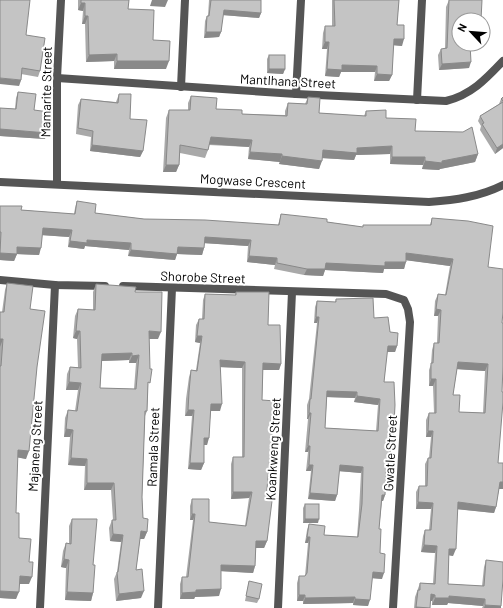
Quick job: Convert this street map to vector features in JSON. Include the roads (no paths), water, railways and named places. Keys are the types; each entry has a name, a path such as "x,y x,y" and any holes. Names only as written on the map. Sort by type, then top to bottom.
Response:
{"street":[{"name":"Mamarite Street","path":"56,184 57,78 61,0"},
{"path":"181,87 185,0"},
{"path":"296,94 301,0"},
{"path":"417,100 422,0"},
{"name":"Mantlhana Street","path":"57,78 296,94 446,101 460,98 474,89 503,61"},
{"name":"Mogwase Crescent","path":"0,182 429,202 464,199 490,192 503,185"},
{"name":"Shorobe Street","path":"0,280 55,285 386,294 404,300"},
{"name":"Majaneng Street","path":"40,608 55,285"},
{"name":"Ramala Street","path":"158,608 172,288"},
{"name":"Koankweng Street","path":"278,608 292,292"},
{"name":"Gwatle Street","path":"393,608 410,322 408,309 404,300"}]}
